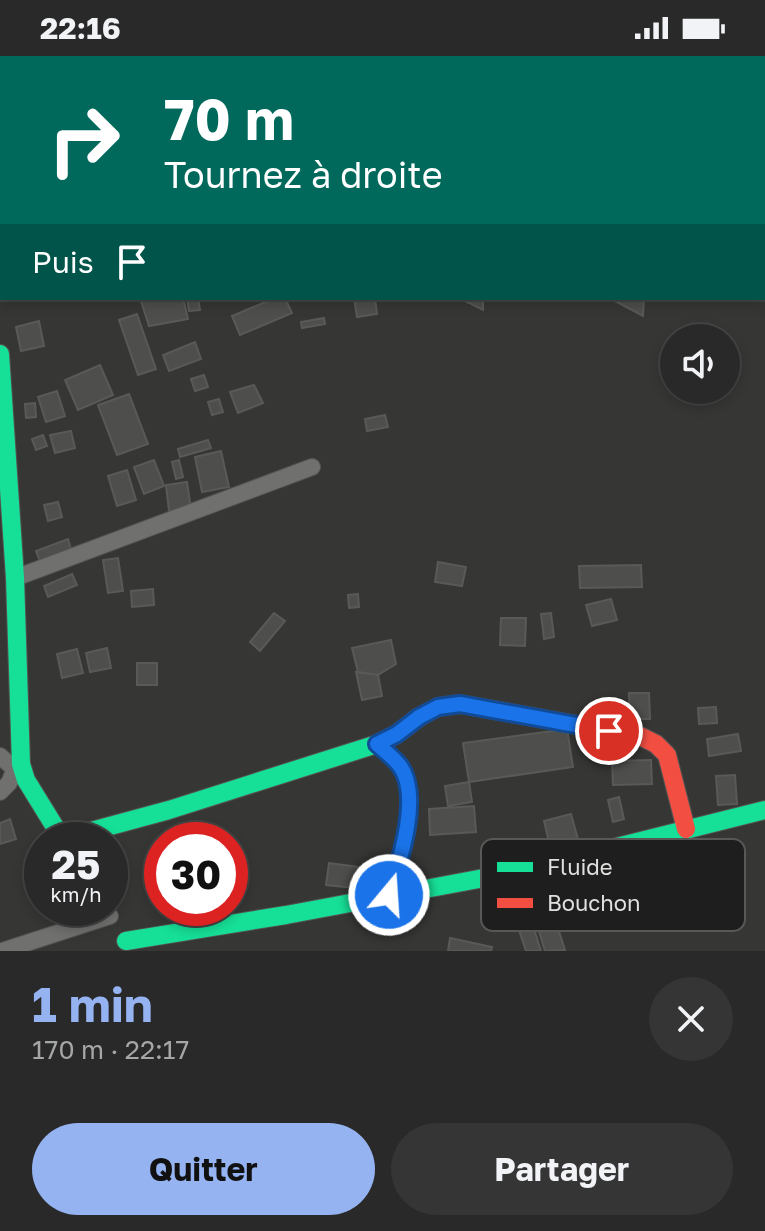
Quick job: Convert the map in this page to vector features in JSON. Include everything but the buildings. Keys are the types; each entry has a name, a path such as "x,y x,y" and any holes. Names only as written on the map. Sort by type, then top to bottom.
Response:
{"street":[{"path":"0,354 15,578 21,764 20,774 0,792"},
{"path":"15,578 312,467"},
{"path":"126,822 377,744 438,707 460,704 640,736 656,744 667,755 686,829"},
{"path":"377,744 402,767 410,815 389,895"},
{"path":"0,756 20,774 51,822"},
{"path":"647,839 765,810"},
{"path":"116,926 128,946 481,878"},
{"path":"2,951 70,926"}],"traffic: fast":[{"path":"0,354 15,578 21,764 26,780 52,822"},
{"path":"125,822 377,744 438,707 460,704 594,728"},
{"path":"649,839 765,810"},
{"path":"126,941 481,878"}],"traffic: jam":[{"path":"594,728 640,736 656,744 667,755 686,829"}],"route":[{"path":"389,895 410,815 402,767 377,744 438,707 460,704 609,731"}]}
